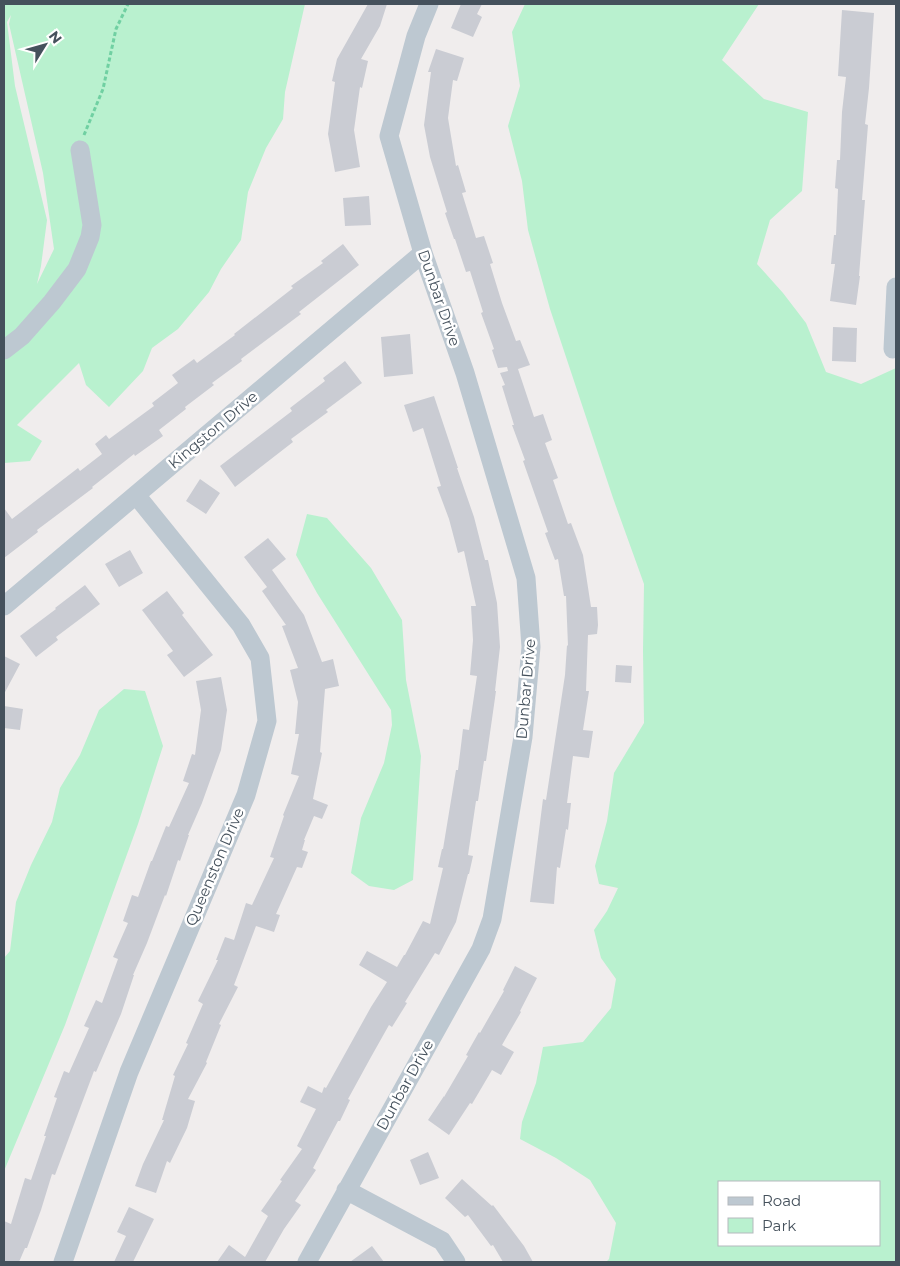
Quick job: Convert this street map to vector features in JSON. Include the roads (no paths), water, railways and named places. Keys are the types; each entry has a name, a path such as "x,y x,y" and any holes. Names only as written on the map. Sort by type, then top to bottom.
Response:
{"street":[{"name":"Dunbar Drive","path":"307,1262 481,949 492,919 523,737 531,647 526,578 465,373 423,253 389,136 416,36 429,4"},
{"path":"4,350 22,336 52,302 77,269 90,237 92,225 80,150"},
{"name":"Kingston Drive","path":"4,606 423,253"},
{"path":"893,349 896,287"},
{"name":"Queenston Drive","path":"63,1262 129,1072 246,795 267,721 260,658 256,650 241,625 136,495"},
{"path":"346,1190 442,1241 456,1262"}]}
